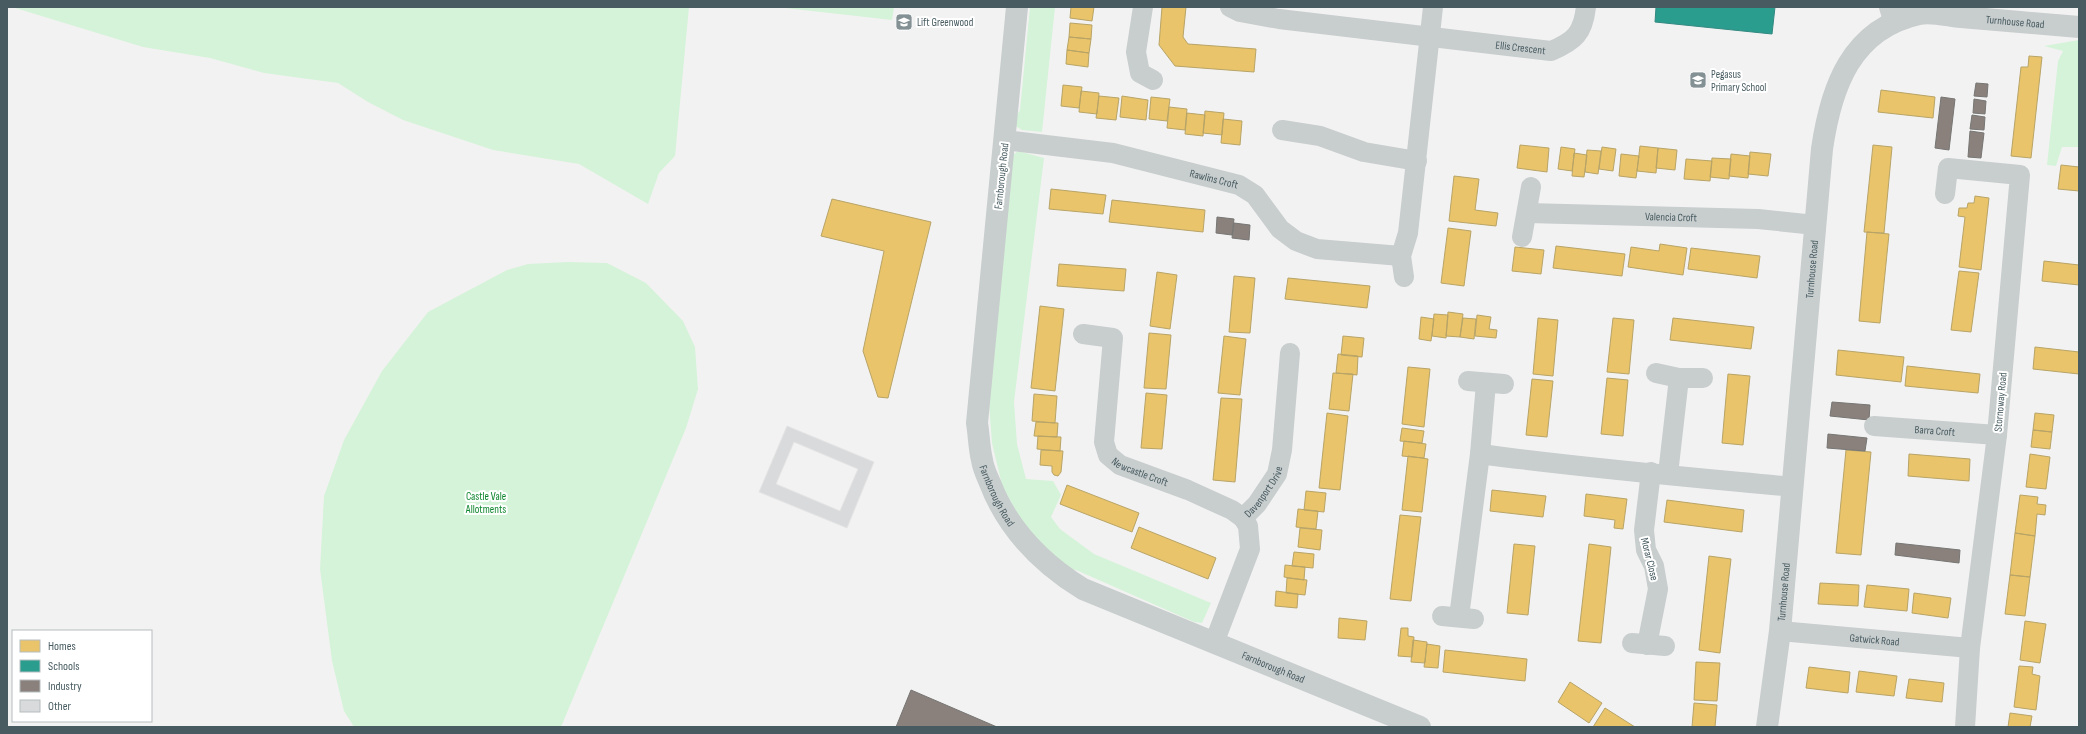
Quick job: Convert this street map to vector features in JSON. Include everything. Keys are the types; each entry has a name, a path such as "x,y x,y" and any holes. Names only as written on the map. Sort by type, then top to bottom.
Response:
{"street":[{"name":"Farnborough Road","path":"1017,7 977,423 982,461 998,504 1017,533 1058,573 1083,589 1420,727"},
{"path":"1143,7 1136,52 1140,73 1153,80"},
{"name":"Ellis Crescent","path":"1230,7 1240,12 1267,14 1551,51 1566,44 1579,33 1584,20 1586,7"},
{"path":"1404,277 1401,256 1408,233 1431,36 1433,7"},
{"name":"Turnhouse Road","path":"1767,727 1780,631 1815,225 1825,129 1831,100 1839,80 1864,42 1878,31 1892,15 1920,13 2079,27"},
{"path":"1282,130 1320,136 1364,152 1417,161"},
{"name":"Rawlins Croft","path":"1004,140 1113,153 1239,185 1255,195 1280,229 1296,240 1317,249 1401,256"},
{"name":"Stornoway Road","path":"1945,194 1948,168 2020,175 1997,435 1970,648 1965,727"},
{"path":"1522,236 1531,187"},
{"name":"Valencia Croft","path":"1527,213 1758,219 1815,225"},
{"name":"Newcastle Croft","path":"1083,334 1113,338 1104,442 1108,455 1120,465 1188,490 1232,510 1243,518"},
{"name":"Davenport Drive","path":"1214,643 1250,548 1248,526 1243,518 1257,504 1277,474 1282,450 1290,353"},
{"path":"1656,373 1679,378 1703,378"},
{"name":"Morar Close","path":"1648,645 1658,589 1654,566 1646,550 1644,530 1659,473 1679,378"},
{"path":"1459,617 1480,454 1486,383"},
{"name":"Barra Croft","path":"1874,426 1997,435"},
{"path":"1480,454 1571,466 1659,473 1793,488"},
{"name":"Gatwick Road","path":"1780,631 1970,648"}],"green space":[{"path":"12,7 689,7 675,156 659,173 648,204 579,164 493,150 403,120 368,102 338,83 264,73 210,58 143,47"},
{"path":"776,7 894,7 892,20"},
{"path":"1030,7 1055,7 1042,132 1022,130 1014,125 1014,120 1020,110"},
{"path":"2079,40 2079,147 2062,147 2056,166 2047,165 2058,61 2063,51 2044,46"},
{"path":"1018,151 1044,158 1014,402 1017,444 1026,479 1053,481 1061,495 1051,517 1060,529 1094,554 1211,603 1202,623 1194,622 1076,570 1066,569 1024,526 1002,485 992,443 989,404 1009,158"},
{"name":"Castle Vale Allotments","path":"568,262 607,263 646,283 683,321 695,347 698,389 686,428 561,727 354,727 344,711 332,661 320,569 324,496 344,440 382,371 428,312 507,270 528,264"}],"building: Homes":[{"path":"1071,7 1094,7 1092,21 1070,18"},
{"path":"1162,7 1186,7 1183,37 1188,44 1256,49 1254,72 1175,66 1159,45"},
{"path":"1070,23 1092,25 1091,39 1069,37"},
{"path":"1069,37 1091,39 1089,53 1067,50"},
{"path":"1067,50 1089,53 1088,67 1066,64"},
{"path":"2029,56 2042,57 2031,158 2011,156 2021,67 2028,67"},
{"path":"1063,85 1082,87 1079,108 1061,106"},
{"path":"1881,90 1935,97 1933,118 1878,112"},
{"path":"1081,91 1099,93 1097,114 1079,112"},
{"path":"1099,96 1119,98 1116,120 1096,118"},
{"path":"1122,96 1148,100 1146,120 1120,117"},
{"path":"1151,97 1170,99 1167,121 1149,119"},
{"path":"1169,107 1187,109 1185,130 1167,128"},
{"path":"1205,111 1224,113 1222,135 1203,133"},
{"path":"1187,113 1205,115 1203,136 1185,134"},
{"path":"1223,119 1242,121 1240,145 1221,143"},
{"path":"1520,145 1549,148 1547,172 1517,168"},
{"path":"1873,145 1892,147 1884,233 1864,232"},
{"path":"1640,146 1658,148 1656,173 1637,171"},
{"path":"1561,147 1575,149 1572,171 1558,169"},
{"path":"1602,147 1616,149 1613,171 1599,169"},
{"path":"1658,148 1677,150 1675,170 1656,168"},
{"path":"1587,150 1601,151 1598,174 1585,172"},
{"path":"1750,152 1771,154 1768,176 1748,174"},
{"path":"1574,153 1587,155 1584,177 1572,176"},
{"path":"1621,154 1639,156 1636,178 1619,176"},
{"path":"1731,154 1750,156 1748,178 1729,176"},
{"path":"1712,158 1731,159 1729,179 1710,177"},
{"path":"1686,159 1712,161 1710,181 1684,179"},
{"path":"2061,165 2079,167 2079,191 2058,189"},
{"path":"1454,176 1479,179 1475,210 1498,213 1496,226 1449,221"},
{"path":"1051,189 1106,195 1103,214 1049,209"},
{"path":"1975,196 1989,198 1981,270 1959,267 1965,217 1958,216 1959,208 1967,208 1968,203 1974,203"},
{"path":"832,199 931,222 888,398 878,397 863,351 884,251 821,236"},
{"path":"1112,200 1205,210 1203,232 1109,222"},
{"path":"1448,228 1471,231 1464,286 1441,283"},
{"path":"1867,232 1889,234 1880,323 1859,321"},
{"path":"1660,244 1687,248 1683,275 1628,267 1631,247 1659,251"},
{"path":"1556,246 1625,254 1622,276 1553,268"},
{"path":"1515,247 1544,250 1541,274 1512,271"},
{"path":"1691,248 1760,256 1757,278 1688,269"},
{"path":"2044,261 2079,265 2079,285 2042,281"},
{"path":"1059,264 1126,269 1124,291 1057,286"},
{"path":"1959,271 1979,273 1971,332 1951,330"},
{"path":"1157,272 1177,275 1170,329 1150,326"},
{"path":"1234,276 1255,278 1250,333 1229,332"},
{"path":"1288,278 1370,286 1367,308 1285,299"},
{"path":"1040,306 1064,309 1055,391 1031,388"},
{"path":"1448,312 1463,314 1460,337 1446,336"},
{"path":"1434,314 1448,315 1446,338 1432,336"},
{"path":"1477,315 1491,317 1489,329 1497,330 1496,338 1475,336"},
{"path":"1421,317 1434,319 1431,341 1419,339"},
{"path":"1463,318 1476,319 1474,339 1460,337"},
{"path":"1538,318 1558,320 1553,376 1533,374"},
{"path":"1613,318 1634,320 1629,374 1607,372"},
{"path":"1673,318 1754,327 1751,349 1670,340"},
{"path":"1149,333 1171,335 1166,389 1144,388"},
{"path":"1224,336 1246,339 1240,395 1218,393"},
{"path":"1343,336 1364,338 1362,357 1341,355"},
{"path":"2035,347 2079,352 2079,374 2033,369"},
{"path":"1838,350 1904,357 1901,382 1836,375"},
{"path":"1338,354 1358,356 1357,375 1336,373"},
{"path":"1907,366 1980,374 1978,393 1905,386"},
{"path":"1408,367 1430,369 1424,427 1402,424"},
{"path":"1333,373 1353,374 1349,411 1329,409"},
{"path":"1728,374 1750,376 1743,445 1722,443"},
{"path":"1607,378 1628,380 1623,436 1601,434"},
{"path":"1532,379 1553,381 1547,437 1526,435"},
{"path":"1146,393 1167,395 1162,449 1141,448"},
{"path":"1034,394 1057,396 1055,423 1032,421"},
{"path":"1221,398 1242,399 1235,482 1213,480"},
{"path":"1327,413 1348,416 1340,490 1319,488"},
{"path":"2035,413 2054,415 2052,432 2033,430"},
{"path":"1036,422 1058,423 1057,437 1034,436"},
{"path":"1402,428 1424,431 1422,443 1400,441"},
{"path":"2033,430 2052,432 2050,449 2031,447"},
{"path":"1038,436 1061,437 1060,451 1037,449"},
{"path":"1404,441 1426,444 1424,458 1402,456"},
{"path":"1041,450 1063,451 1061,472 1058,476 1054,475 1052,472 1052,466 1040,465"},
{"path":"1846,450 1871,452 1861,555 1836,553"},
{"path":"1909,454 1970,459 1969,481 1908,476"},
{"path":"2030,454 2050,457 2046,489 2026,487"},
{"path":"1408,456 1428,459 1422,512 1402,510"},
{"path":"1067,485 1139,513 1132,532 1060,504"},
{"path":"1492,490 1546,496 1543,517 1490,511"},
{"path":"1306,491 1326,493 1324,512 1304,510"},
{"path":"1586,494 1627,499 1623,529 1614,528 1615,520 1584,516"},
{"path":"2020,495 2038,497 2037,504 2046,505 2045,515 2037,514 2035,536 2015,533"},
{"path":"1667,500 1744,510 1742,532 1664,522"},
{"path":"1298,509 1318,511 1316,529 1296,527"},
{"path":"1400,515 1421,517 1411,601 1390,599"},
{"path":"1139,527 1216,558 1208,579 1131,548"},
{"path":"1300,528 1322,530 1320,550 1298,547"},
{"path":"2015,533 2035,536 2030,577 2010,575"},
{"path":"1514,544 1535,546 1528,615 1507,613"},
{"path":"1589,544 1611,547 1601,643 1578,641"},
{"path":"1294,552 1314,554 1313,568 1292,566"},
{"path":"1709,556 1731,559 1720,653 1699,650"},
{"path":"1285,565 1305,567 1304,580 1284,577"},
{"path":"2010,575 2030,577 2025,616 2005,614"},
{"path":"1287,578 1307,580 1305,595 1286,593"},
{"path":"1820,583 1859,585 1858,606 1818,604"},
{"path":"1867,585 1909,589 1907,611 1864,607"},
{"path":"1276,591 1298,594 1297,608 1275,606"},
{"path":"1914,593 1951,598 1948,618 1912,613"},
{"path":"1339,618 1367,621 1365,640 1338,638"},
{"path":"2025,621 2046,624 2040,663 2020,660"},
{"path":"1401,628 1408,628 1408,636 1414,637 1412,657 1398,656"},
{"path":"1413,640 1427,642 1425,663 1411,662"},
{"path":"1427,644 1440,646 1438,668 1424,667"},
{"path":"1445,650 1527,659 1525,681 1443,672"},
{"path":"1696,662 1720,663 1717,701 1694,700"},
{"path":"2019,666 2033,667 2032,674 2040,676 2036,710 2014,707"},
{"path":"1809,667 1850,672 1848,693 1806,688"},
{"path":"1859,671 1897,676 1894,696 1856,692"},
{"path":"1909,679 1944,683 1942,702 1906,698"},
{"path":"1570,682 1602,703 1589,723 1558,702"},
{"path":"1694,703 1717,705 1715,727 1692,727"},
{"path":"1605,708 1635,727 1593,727"},
{"path":"2010,713 2032,716 2030,727 2008,727"}],"building: Schools":[{"path":"1656,7 1775,7 1772,34 1655,22"}],"building: Industry":[{"path":"1976,83 1988,84 1987,97 1974,96"},
{"path":"1941,97 1955,99 1949,150 1935,148"},
{"path":"1974,99 1986,101 1985,114 1973,113"},
{"path":"1972,115 1985,117 1984,130 1970,129"},
{"path":"1970,131 1984,133 1981,158 1968,157"},
{"path":"1217,217 1234,219 1232,235 1216,233"},
{"path":"1234,223 1250,225 1249,240 1232,238"},
{"path":"1832,402 1870,405 1869,420 1830,416"},
{"path":"1828,434 1867,438 1865,451 1827,448"},
{"path":"1896,543 1960,550 1959,563 1895,555"},
{"path":"911,690 997,727 896,727"}],"building: Other":[{"path":"787,426 874,462 847,528 759,492","holes":["794,442 858,469 840,511 776,484"]}],"place":[{"name":"Lift Greenwood","path":"904,22"},
{"name":"Pegasus Primary School","path":"1698,80"}]}
